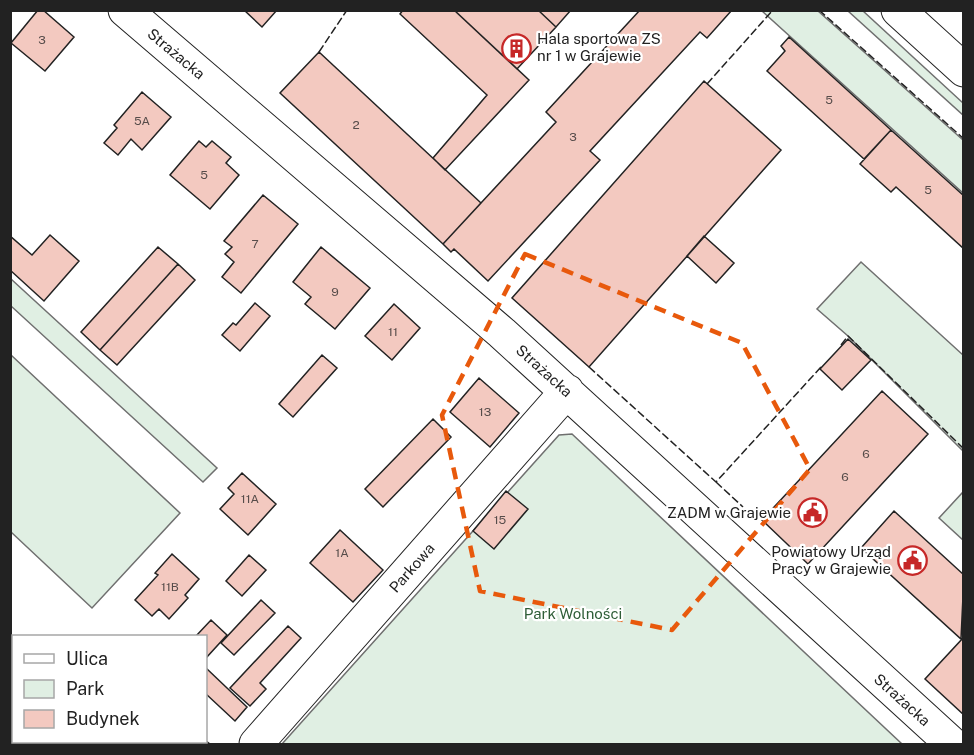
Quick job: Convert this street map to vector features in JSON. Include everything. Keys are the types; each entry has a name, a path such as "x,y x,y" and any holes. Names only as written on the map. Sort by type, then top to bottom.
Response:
{"street":[{"name":"Strażacka","path":"125,10 443,281 567,391 952,744"},
{"path":"898,10 963,70"},
{"name":"Parkowa","path":"256,744 567,391"}],"highlighted area":[{"path":"525,254 742,343 810,469 672,630 480,591 442,415"}],"green space":[{"path":"762,11 818,11 963,140 963,193"},
{"path":"848,11 863,11 963,103 963,115"},
{"path":"861,262 963,355 963,451 848,336 817,309"},
{"path":"11,279 217,468 203,482 11,306"},
{"path":"11,355 180,513 92,608 11,532"},
{"name":"Park Wolności","path":"572,434 902,744 282,744 559,435"},
{"path":"963,492 963,540 939,518"}],"building":[{"path":"38,10 43,10 74,37 45,71 11,43"},
{"path":"244,10 277,10 262,27"},
{"path":"403,10 454,10 529,80 445,170 433,158 487,95 400,14"},
{"name":"Hala sportowa ZS nr 1 w Grajewie","path":"454,10 538,10 556,27 517,69"},
{"path":"538,10 571,10 556,27"},
{"path":"640,10 732,10 707,38 700,32 590,151 600,160 488,281 454,249 451,252 443,244 556,122 546,112"},
{"path":"789,37 891,130 864,159 767,71 785,51 781,46"},
{"path":"319,52 481,203 443,244 280,93"},
{"path":"704,81 781,150 589,367 512,298"},
{"path":"142,92 171,117 142,150 131,139 118,155 104,143 117,128 114,125"},
{"path":"891,130 964,196 963,248 896,187 891,192 860,164"},
{"path":"199,141 206,147 212,141 231,157 226,163 239,175 210,209 170,175"},
{"path":"263,195 298,224 241,293 222,277 234,262 225,254 232,247 224,241"},
{"path":"50,235 79,261 44,301 10,270 10,236 32,255"},
{"path":"704,236 734,263 716,283 687,256"},
{"path":"158,247 178,264 100,350 81,332"},
{"path":"321,247 370,288 335,329 305,304 311,297 293,282"},
{"path":"178,264 195,280 117,365 100,350"},
{"path":"255,303 270,316 240,351 222,335 233,323 236,325"},
{"path":"394,304 420,328 392,360 365,336"},
{"path":"848,339 871,360 842,390 820,369"},
{"path":"322,355 337,368 293,417 279,404"},
{"path":"479,378 519,413 490,447 450,412"},
{"path":"882,391 928,434 808,564 762,520"},
{"path":"433,419 451,437 383,507 365,489"},
{"path":"242,473 276,504 248,535 220,509 234,494 228,488"},
{"path":"506,491 528,509 494,549 473,531"},
{"name":"Powiatowy Urząd Pracy w Grajewie","path":"894,511 964,575 961,639 861,548"},
{"path":"340,530 383,570 353,602 310,563"},
{"path":"172,554 199,579 185,595 188,598 169,619 159,609 152,616 135,600 158,575 155,573"},
{"path":"249,555 266,570 242,596 226,581"},
{"path":"261,600 275,613 234,655 221,643"},
{"path":"211,620 227,635 207,657 207,635 197,635"},
{"path":"288,626 301,638 260,683 266,689 250,706 230,688"},
{"path":"964,637 964,715 925,679"},
{"path":"207,669 247,707 235,721 207,695"},
{"path":"207,742 210,744 169,744"}],"fence":[{"path":"319,52 347,10"},
{"path":"707,84 773,10"},
{"path":"819,10 964,139"},
{"path":"841,345 848,336 964,449"},
{"path":"589,367 716,482 821,367"},
{"path":"716,482 743,507"}],"place":[{"name":"Hala sportowa ZS nr 1 w Grajewie","path":"516,48"},
{"name":"ZADM w Grajewie","path":"812,513"},
{"name":"Powiatowy Urząd Pracy w Grajewie","path":"912,561"}]}
